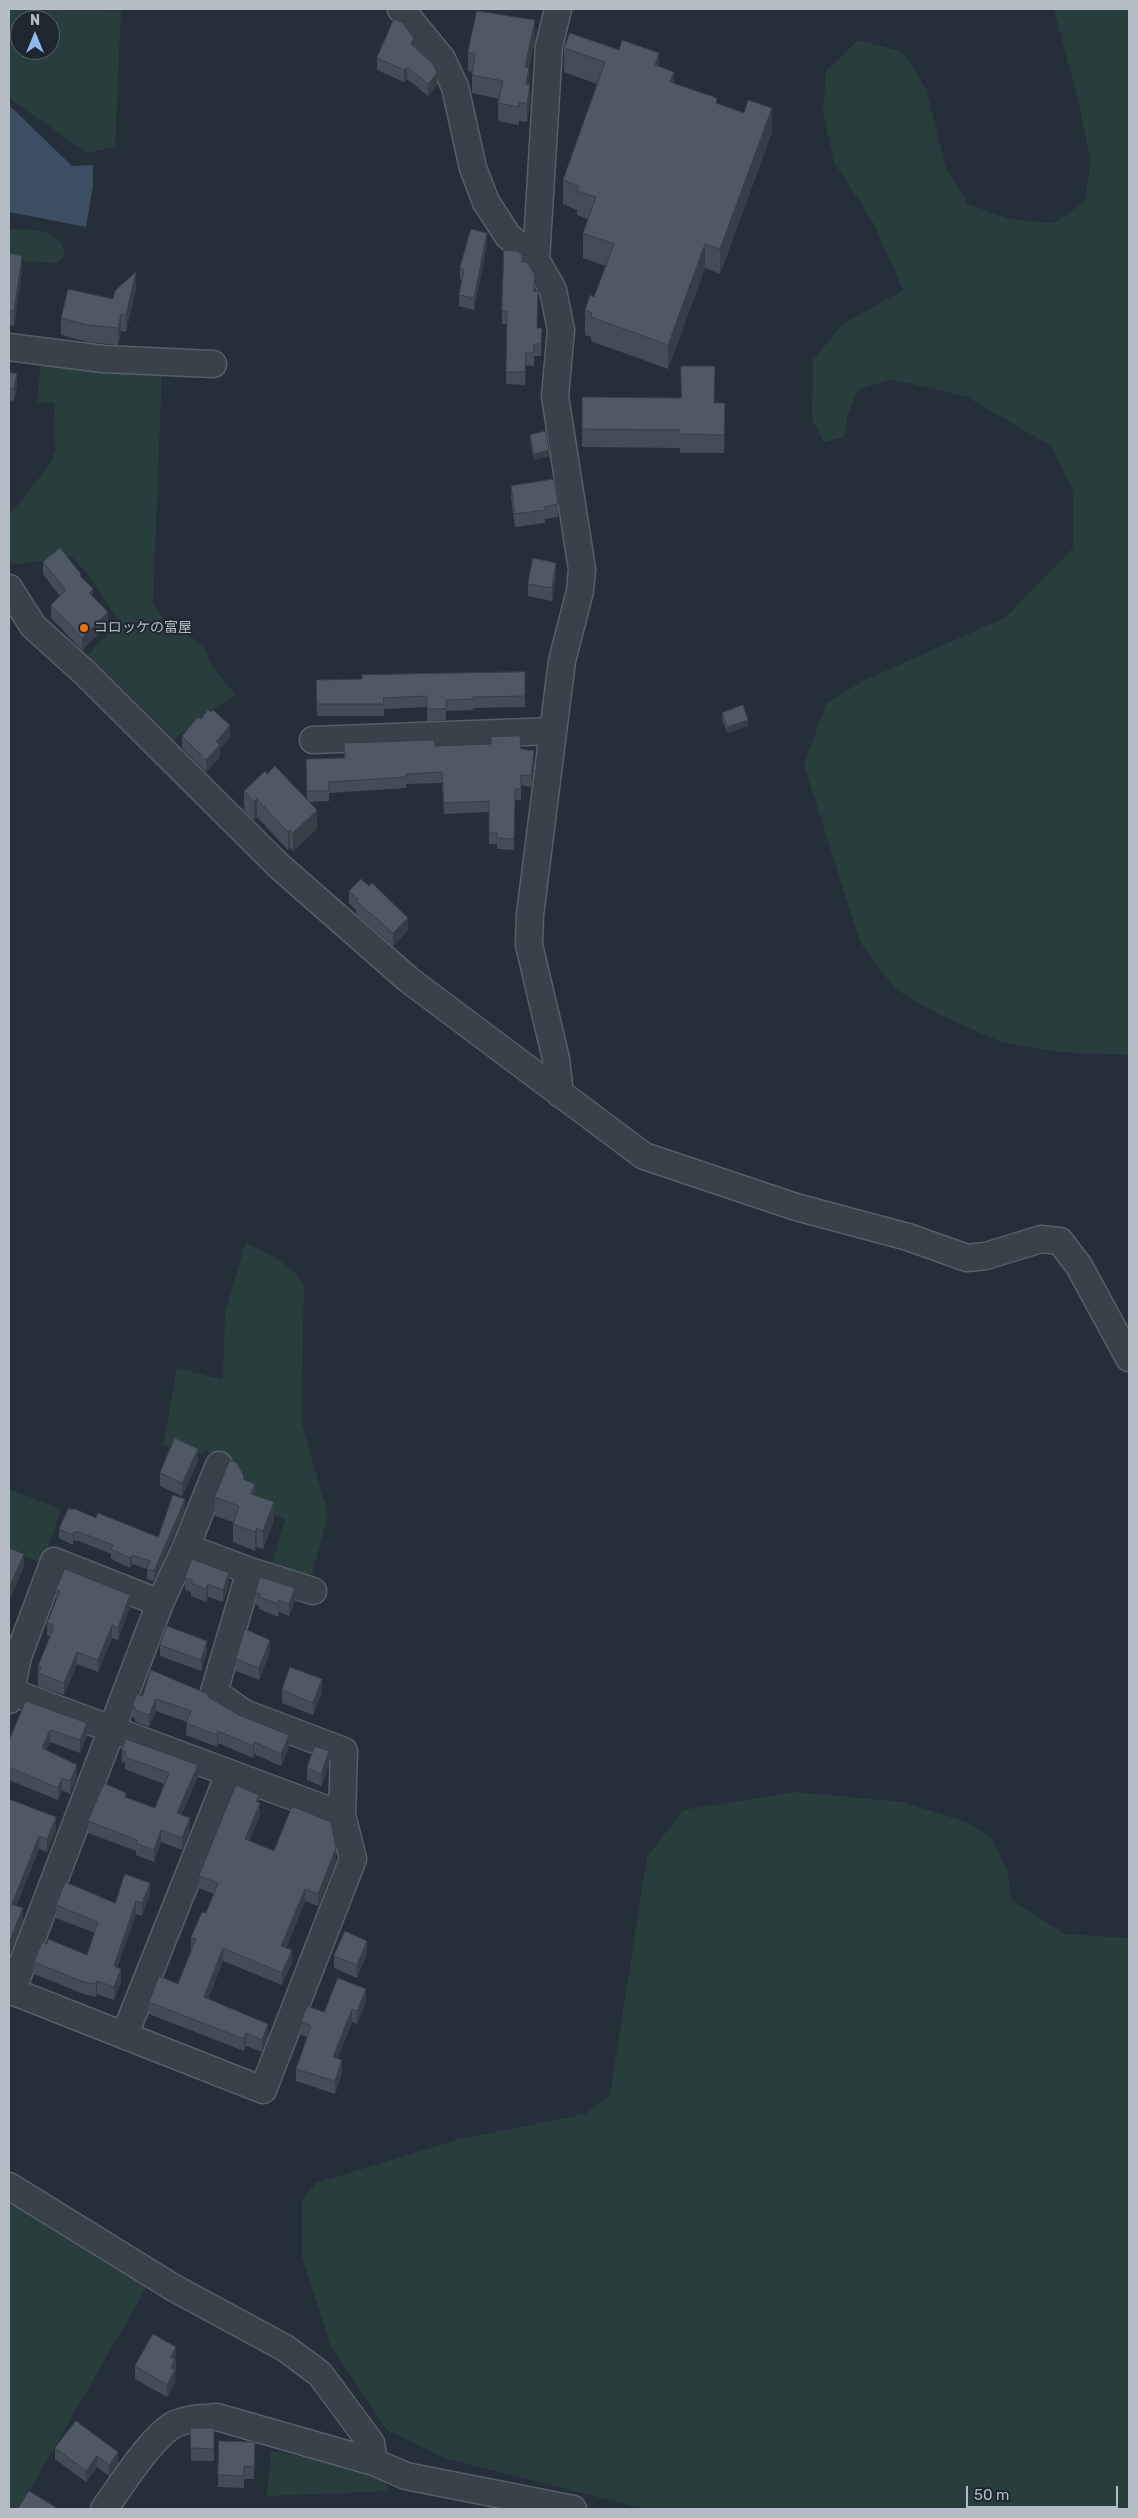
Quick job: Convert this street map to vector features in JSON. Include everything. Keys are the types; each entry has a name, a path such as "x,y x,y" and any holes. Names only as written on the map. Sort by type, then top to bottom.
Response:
{"street":[{"path":"401,9 442,58 462,113 473,168 486,202 508,236 536,260 553,290 562,330 555,396 582,569 580,591 562,660 530,915 529,945 556,1060 560,1094"},
{"path":"536,260 549,46 558,9"},
{"path":"9,347 103,359 213,364"},
{"path":"9,588 33,626 84,672 279,866 409,980 644,1156 796,1207 908,1237 967,1258 986,1256 1041,1239 1060,1241 1079,1266 1129,1358"},
{"path":"313,740 553,731"},
{"path":"219,1464 186,1547 160,1603 10,1991 125,2034 263,2090 353,1859 342,1815 344,1751 244,1714 214,1692 250,1571"},
{"path":"186,1547 250,1571 313,1591"},
{"path":"160,1603 54,1561 18,1657 10,1695 342,1815"},
{"path":"125,2034 229,1774"},
{"path":"9,2186 174,2288 286,2348 320,2374 371,2444 374,2462"},
{"path":"104,2509 153,2444 174,2425 193,2418 217,2417 374,2462 406,2476 573,2509"}],"shaded area":[{"path":"9,9 121,11 115,147 87,153 9,98"},
{"path":"1054,9 1129,9 1129,1055 1060,1052 1001,1042 936,1013 895,989 860,942 804,765 826,704 861,682 1006,617 1073,548 1073,492 1051,446 967,397 892,379 858,389 848,414 844,437 824,442 812,420 813,360 842,325 903,290 873,222 835,164 823,114 826,71 858,40 903,52 926,89 945,166 968,204 1009,219 1054,223 1084,202 1091,163 1079,104"},
{"path":"9,229 36,230 51,235 62,246 65,255 56,263 23,261 9,256"},
{"path":"41,362 162,369 153,602 161,616 203,646 211,665 236,695 213,709 170,743 87,656 119,622 87,573 71,556 13,565 9,560 9,513 18,505 50,464 56,448 53,431 55,403 37,402"},
{"path":"246,1242 286,1265 304,1285 301,1421 328,1515 309,1584 271,1569 285,1519 256,1509 259,1497 229,1470 231,1459 205,1451 204,1454 163,1446 177,1368 223,1380 225,1312"},
{"path":"9,1489 61,1509 43,1563 9,1551"},
{"path":"794,1792 904,1802 968,1823 992,1838 1007,1869 1012,1901 1065,1934 1129,1938 1129,2509 645,2509 447,2459 387,2430 330,2344 302,2256 302,2200 316,2183 460,2139 585,2114 610,2095 647,1857 683,1810"},
{"path":"9,2203 146,2288 19,2509 9,2509"},
{"path":"271,2451 383,2472 389,2491 267,2496"}],"water":[{"path":"10,106 72,166 93,165 93,185 86,227 9,212"}],"building":[{"path":"477,11 535,20 525,67 529,68 526,84 530,85 527,104 519,102 519,107 498,103 503,81 472,75 475,54 468,52"},
{"path":"394,19 403,23 414,38 411,44 433,64 437,73 428,84 407,67 404,70 377,58"},
{"path":"570,33 619,50 622,40 659,53 655,65 674,72 670,82 717,98 716,103 744,113 748,100 772,108 720,249 705,244 668,345 591,317 592,313 585,310 590,295 594,297 614,244 583,233 596,197 577,191 579,186 563,180 605,62 564,48"},
{"path":"471,229 487,233 474,298 459,295 464,269 460,268"},
{"path":"504,250 517,251 522,255 522,262 527,262 535,275 534,291 538,291 537,328 542,328 541,344 534,344 534,353 526,353 525,372 506,372 507,311 502,311"},
{"path":"9,253 22,256 14,311 9,310"},
{"path":"136,272 126,315 121,314 118,328 88,325 61,318 68,289 113,299 115,291"},
{"path":"681,366 715,366 714,403 725,403 724,435 680,434 680,430 582,429 582,397 681,398"},
{"path":"9,372 17,374 14,389 9,388"},
{"path":"546,431 549,450 534,454 530,435"},
{"path":"554,479 558,504 545,507 545,510 515,514 511,486"},
{"path":"60,548 81,574 80,576 93,589 89,593 108,612 82,638 51,605 66,590 43,562"},
{"path":"533,558 556,563 552,588 528,584"},
{"path":"525,672 525,696 473,697 473,699 446,700 446,709 427,709 427,696 383,698 384,704 317,704 316,680 362,679 362,675"},
{"path":"743,705 748,720 727,727 722,713"},
{"path":"208,710 211,712 213,710 230,725 216,742 220,745 206,760 182,736 198,717 201,719"},
{"path":"520,736 521,749 534,751 531,776 521,775 521,789 515,789 514,839 497,838 497,833 489,833 489,801 444,803 442,772 406,774 406,777 329,782 329,791 307,791 306,759 345,758 344,743 434,740 435,746 491,744 491,737"},
{"path":"275,766 317,810 293,833 290,830 288,832 257,799 254,802 244,791 265,771 267,774"},
{"path":"361,879 369,886 372,883 408,918 393,933 356,901 358,899 349,891"},
{"path":"175,1438 198,1449 182,1483 160,1473"},
{"path":"230,1460 237,1463 244,1476 243,1479 255,1484 251,1494 274,1502 263,1531 257,1528 255,1532 233,1524 239,1506 215,1497"},
{"path":"173,1495 185,1499 154,1571 147,1569 150,1561 132,1555 130,1558 111,1549 113,1545 79,1532 74,1532 73,1535 59,1529 68,1509 75,1509 96,1518 98,1513 158,1537"},
{"path":"9,1548 24,1554 9,1588"},
{"path":"192,1559 229,1573 223,1590 208,1584 206,1589 191,1583 192,1580 185,1578"},
{"path":"65,1569 130,1595 118,1628 112,1625 98,1660 77,1652 64,1683 38,1673 41,1667 38,1666 53,1629 53,1625 47,1623 60,1591 56,1590"},
{"path":"260,1577 295,1588 289,1604 279,1600 278,1604 259,1597 260,1594 256,1592"},
{"path":"167,1626 207,1641 201,1660 160,1645"},
{"path":"245,1629 270,1640 259,1668 236,1659"},
{"path":"290,1667 322,1679 313,1703 282,1690"},
{"path":"151,1670 208,1694 208,1697 239,1715 289,1735 281,1754 254,1742 253,1746 218,1731 217,1735 186,1723 191,1711 156,1699 149,1715 136,1710 133,1704 137,1694 142,1696"},
{"path":"26,1701 87,1723 80,1740 50,1730 42,1748 77,1765 70,1781 62,1778 58,1788 9,1767 9,1741"},
{"path":"126,1739 198,1765 177,1813 190,1818 182,1838 161,1830 154,1850 136,1843 137,1840 88,1821 104,1783 126,1793 125,1797 155,1808 169,1773 125,1757 126,1752 122,1750"},
{"path":"315,1746 329,1751 321,1774 307,1768"},
{"path":"236,1785 259,1795 256,1801 260,1803 245,1839 274,1851 292,1806 331,1822 336,1848 318,1894 305,1889 281,1946 292,1950 282,1973 223,1948 204,1997 268,2024 262,2040 246,2033 244,2039 149,2002 159,1976 178,1984 196,1939 191,1937 202,1912 206,1913 218,1883 199,1876"},
{"path":"9,1799 56,1817 47,1839 39,1836 12,1904 23,1908 10,1940 9,1939"},
{"path":"125,1874 150,1883 142,1903 136,1901 114,1966 121,1969 114,1987 97,1981 96,1984 84,1982 34,1962 42,1942 47,1944 48,1939 87,1955 98,1922 56,1905 65,1882 115,1903"},
{"path":"345,1931 367,1941 357,1965 334,1956"},
{"path":"338,1978 366,1989 357,2011 352,2009 333,2057 342,2060 335,2081 296,2069 311,2026 301,2022 307,2006 324,2012"},
{"path":"153,2334 176,2347 171,2357 175,2359 171,2368 175,2370 167,2385 135,2366"},
{"path":"76,2421 118,2452 109,2465 97,2456 86,2471 55,2448"},
{"path":"191,2428 214,2428 214,2449 191,2448"},
{"path":"219,2441 255,2442 254,2467 244,2466 244,2476 218,2475"},
{"path":"29,2491 57,2508 18,2509"}],"place":[{"name":"コロッケの富屋","path":"84,628"}]}
